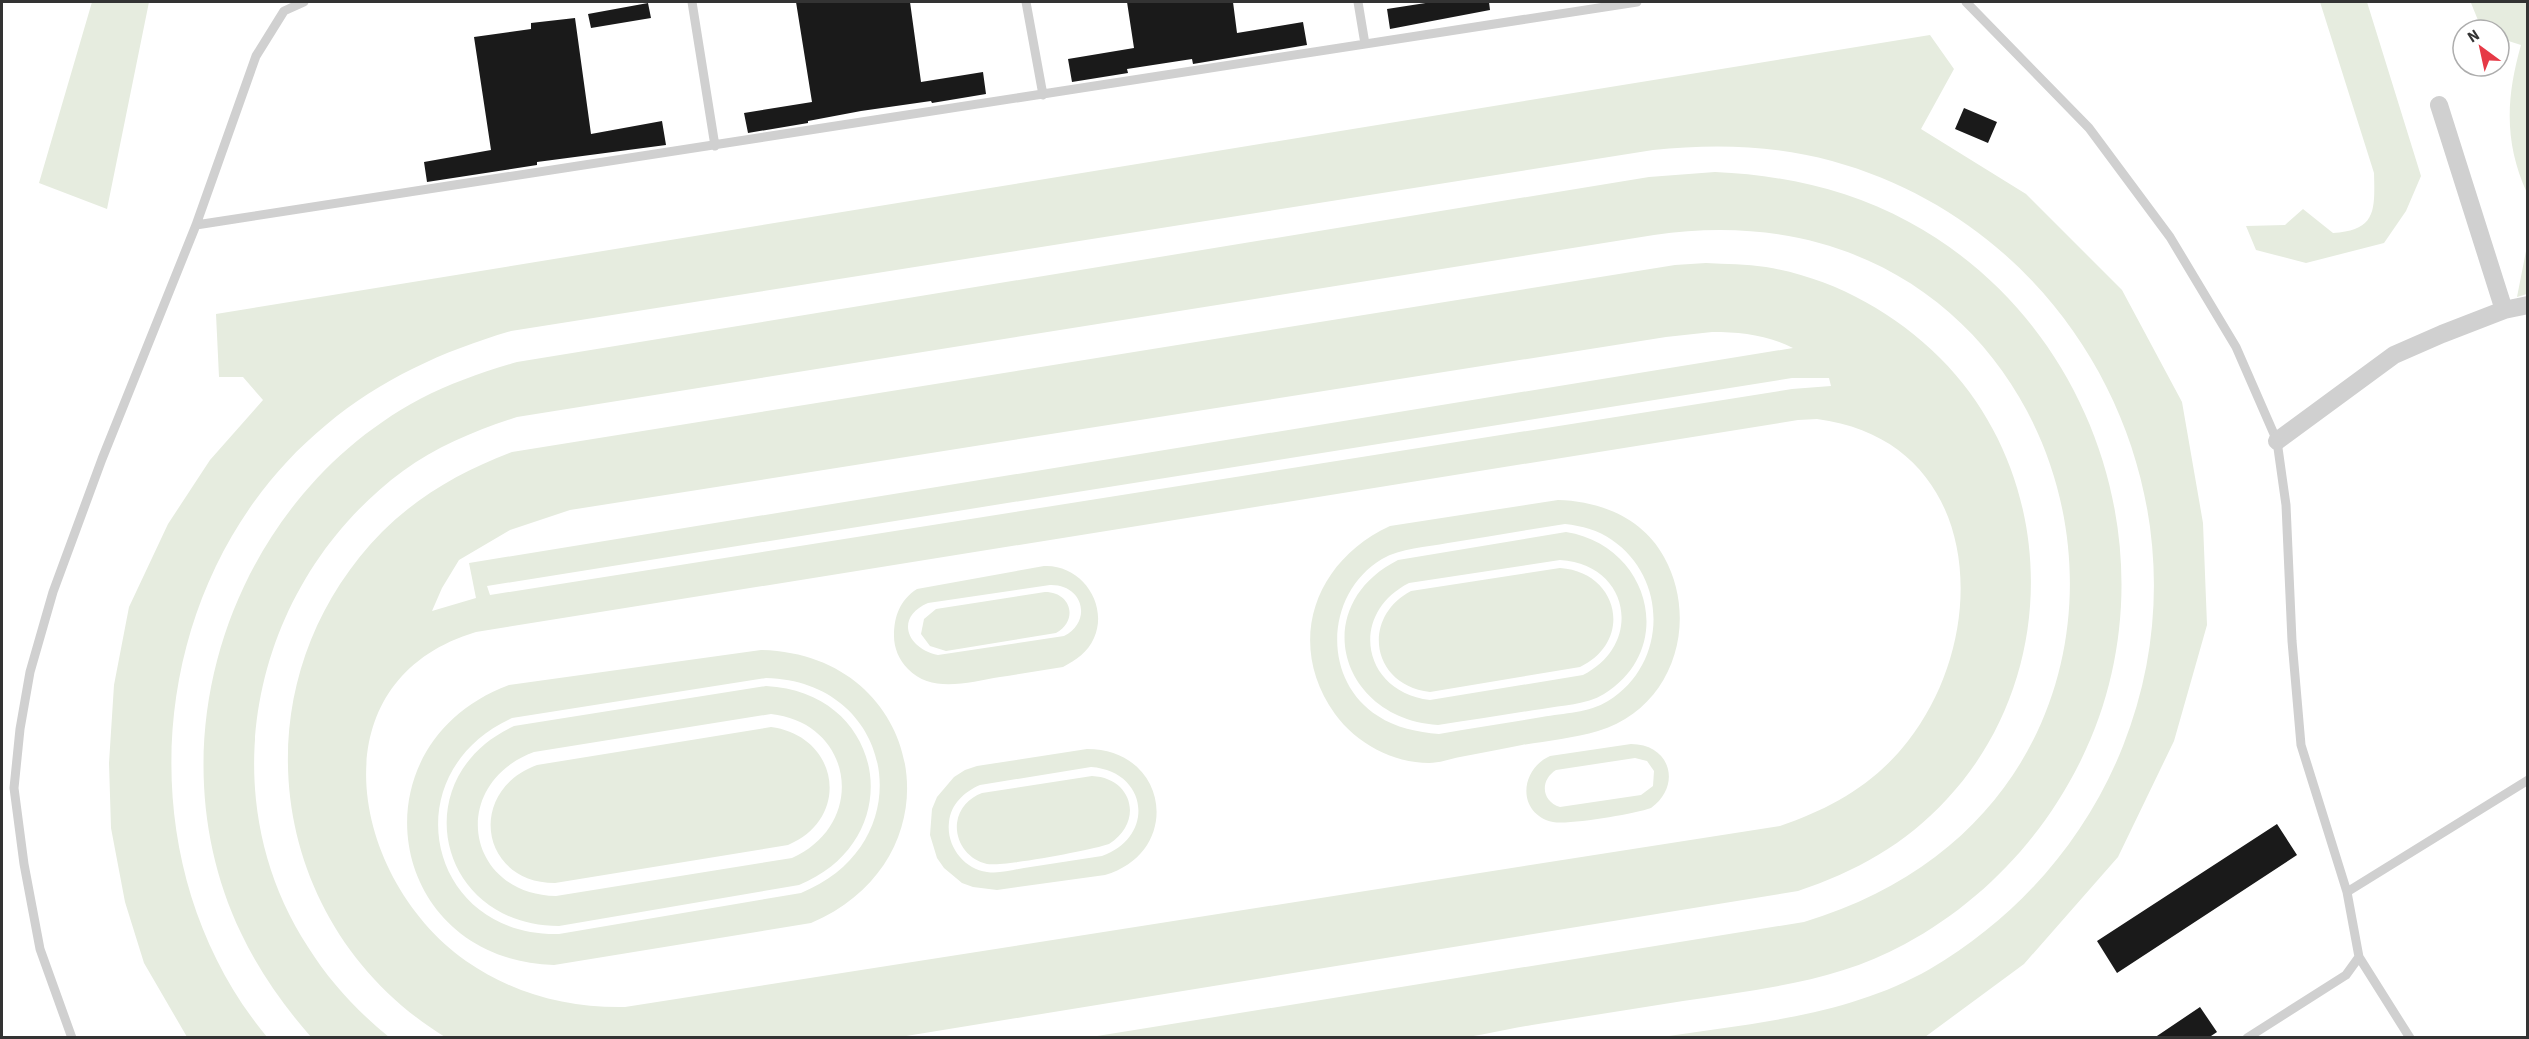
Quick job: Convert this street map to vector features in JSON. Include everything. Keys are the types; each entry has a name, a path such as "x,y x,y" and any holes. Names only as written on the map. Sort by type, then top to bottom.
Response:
{"street":[{"path":"2439,105 2504,310"},
{"path":"2277,441 2394,355 2504,310 2528,305"}],"lane":[{"path":"72,1038 40,949 24,864 14,788 20,729 30,672 53,592 102,459 196,225 256,56 284,11 304,2"},
{"path":"692,2 715,146"},
{"path":"1026,2 1043,95"},
{"path":"1358,2 1365,44"},
{"path":"196,225 1637,2"},
{"path":"1966,2 2089,128 2170,237 2236,347 2277,441 2286,505 2292,641 2301,745 2347,892 2359,957 2410,1038"},
{"path":"2347,892 2528,780"},
{"path":"2247,1038 2346,975 2359,957"}],"shaded area":[{"path":"92,2 149,2 107,209 39,183"},
{"path":"2320,2 2367,2 2421,176 2406,211 2384,243 2306,263 2256,250 2246,226 2285,225 2303,209 2333,233 2347,231 2365,223 2373,208 2374,198 2374,173"},
{"path":"2527,2 2527,193 2514,156 2510,120 2512,83 2521,45 2511,42 2511,18 2477,18 2471,3"},
{"path":"1930,35 1954,69 1921,129 2026,194 2122,290 2182,402 2203,523 2207,625 2174,741 2118,857 2024,964 1925,1037 1662,1037 1799,1015 1833,1007 1899,985 1962,949 2020,901 2045,874 2069,844 2108,780 2123,746 2148,654 2153,563 2139,473 2108,389 2060,313 1997,248 1921,196 1832,161 1788,152 1743,147 1653,150 511,331 437,357 414,368 369,394 326,425 266,486 220,558 189,636 174,719 173,804 188,887 220,965 267,1037 187,1037 144,963 125,902 111,828 109,763 114,685 129,607 168,524 210,460 263,400 243,377 219,377 216,314"},
{"path":"1715,172 1790,180 1839,192 1886,210 1909,222 1975,266 2029,322 2072,386 2102,457 2118,532 2121,609 2109,686 2081,760 2066,789 2048,816 2007,866 1959,909 1933,928 1905,944 1852,967 1797,982 1465,1037 1091,1037 1804,922 1941,852 2028,750 2067,629 2061,504 2014,388 1928,296 1807,240 1654,235 517,417 443,446 403,471 352,516 311,569 281,628 262,691 254,756 259,822 277,886 308,947 325,972 355,1006 389,1037 311,1037 272,987 248,947 215,859 204,782 208,706 226,631 257,561 300,497 355,443 420,399 467,378 517,362 1649,177"},
{"path":"2527,246 2527,294 2517,297"},
{"path":"1706,263 1744,265 1790,272 1838,288 1882,311 1922,341 1940,358 1979,406 2007,460 2025,518 2031,577 2026,637 2011,695 1984,750 1947,799 1914,830 1878,855 1840,875 1798,891 900,1037 445,1037 385,990 339,933 307,869 290,800 289,730 304,660 335,593 382,532 427,495 460,475 494,459 512,452 1675,265","holes":["1712,332 1754,335 1793,348 469,563 476,598 432,611 442,588 459,560 510,530 570,510 1666,337","1792,378 1829,378 1831,386 1792,389 490,595 487,586","1817,419 1872,434 1913,463 1941,501 1957,547 1961,596 1953,647 1936,696 1908,741 1881,770 1850,793 1816,812 1780,826 625,1007 582,1005 542,997 503,982 466,961 427,926 396,882 375,834 366,784 370,736 389,693 424,657 476,632 1798,420"]},
{"path":"1558,500 1589,504 1619,514 1632,522 1655,543 1675,582 1679,609 1679,635 1673,660 1661,683 1645,704 1624,720 1598,731 1433,763 1402,759 1376,749 1353,734 1335,714 1320,687 1312,660 1310,633 1315,607 1326,582 1342,560 1364,541 1390,526","holes":["1565,524 1584,527 1612,540 1631,557 1644,577 1651,599 1654,622 1650,645 1642,666 1627,685 1608,701 1585,710 1439,734 1415,731 1392,724 1359,700 1347,681 1339,659 1337,637 1341,614 1349,593 1363,574 1382,559 1405,550"]},
{"path":"1566,532 1594,541 1617,556 1634,577 1644,601 1646,626 1641,651 1627,674 1604,694 1590,700 1438,725 1404,718 1378,703 1358,682 1347,658 1345,631 1352,604 1370,580 1398,560","holes":["1560,560 1584,565 1602,575 1614,590 1621,607 1621,626 1615,645 1602,661 1583,675 1430,700 1407,694 1389,683 1377,668 1371,650 1371,632 1377,613 1390,597 1409,583"]},
{"path":"1044,566 1057,567 1070,572 1088,588 1095,600 1098,625 1094,638 1085,651 1063,667 964,683 928,682 908,669 895,645 894,629 899,609 906,598 917,589","holes":["1050,585 1070,590 1077,597 1081,613 1079,622 1064,636 938,655 918,646 909,632 908,624 911,616 928,603"]},
{"path":"1560,568 1580,572 1596,582 1606,594 1612,609 1613,625 1608,641 1597,655 1580,667 1430,692 1410,687 1395,677 1385,665 1380,649 1379,633 1384,617 1395,603 1411,591"},
{"path":"1045,592 1061,597 1069,608 1068,621 1056,633 946,651 930,646 921,634 924,619 936,609"},
{"path":"761,650 817,660 860,685 889,721 905,764 905,809 891,853 859,893 811,923 554,965 497,954 453,927 424,890 409,845 409,798 426,753 459,714 509,685","holes":["766,678 810,686 844,706 867,734 878,768 878,804 865,839 840,870 801,893 559,934 514,928 479,909 454,881 441,848 439,811 450,775 474,743 512,718"]},
{"path":"766,686 807,694 838,713 859,740 870,771 869,804 858,836 834,864 799,885 559,926 517,919 485,902 462,876 449,845 447,812 457,779 479,749 514,726","holes":["771,714 799,721 820,736 834,755 841,777 841,800 832,822 816,842 792,858 556,896 525,891 502,877 486,858 479,835 479,811 488,788 507,767 534,752"]},
{"path":"771,727 794,734 811,745 823,761 829,779 829,798 822,816 808,833 788,845 555,883 530,879 511,868 498,853 491,834 492,814 499,794 514,778 537,765"},
{"path":"1631,744 1645,746 1663,758 1668,768 1667,789 1661,799 1651,808 1602,818 1553,822 1541,817 1533,810 1526,791 1532,771 1550,756","holes":["1635,758 1647,761 1654,771 1653,786 1641,795 1560,807 1549,800 1546,795 1547,779 1556,770"]},
{"path":"1087,749 1115,753 1135,765 1149,783 1156,803 1155,825 1147,846 1130,863 1105,875 997,890 962,883 944,868 937,858 930,835 932,809 937,797 954,777 977,766","holes":["1091,767 1110,771 1124,780 1134,792 1138,806 1137,821 1131,835 1119,847 1102,856 1005,872 992,872 979,870 964,861 950,840 949,822 955,804 969,791 980,785"]},
{"path":"1092,776 1117,784 1129,802 1130,813 1127,824 1120,835 1109,844 1047,857 996,864 980,862 964,849 958,837 958,818 965,804 977,795"}],"building":[{"path":"796,2 910,2 921,82 983,72 986,94 861,111 748,133 744,113 812,102"},
{"path":"1127,2 1233,2 1237,33 1303,22 1307,45 1193,64 1192,59 1127,69 1128,73 1072,82 1068,59 1134,48"},
{"path":"1432,2 1489,2 1490,10 1390,29 1387,9"},
{"path":"648,3 651,18 591,28 588,14"},
{"path":"575,18 591,134 662,121 666,145 537,162 537,165 427,182 424,162 491,150 474,37 531,29 531,23"},
{"path":"1964,108 1997,122 1988,143 1955,129"},
{"path":"2277,824 2297,855 2117,973 2097,941"},
{"path":"2200,1007 2217,1032 2208,1038 2154,1038"}]}
